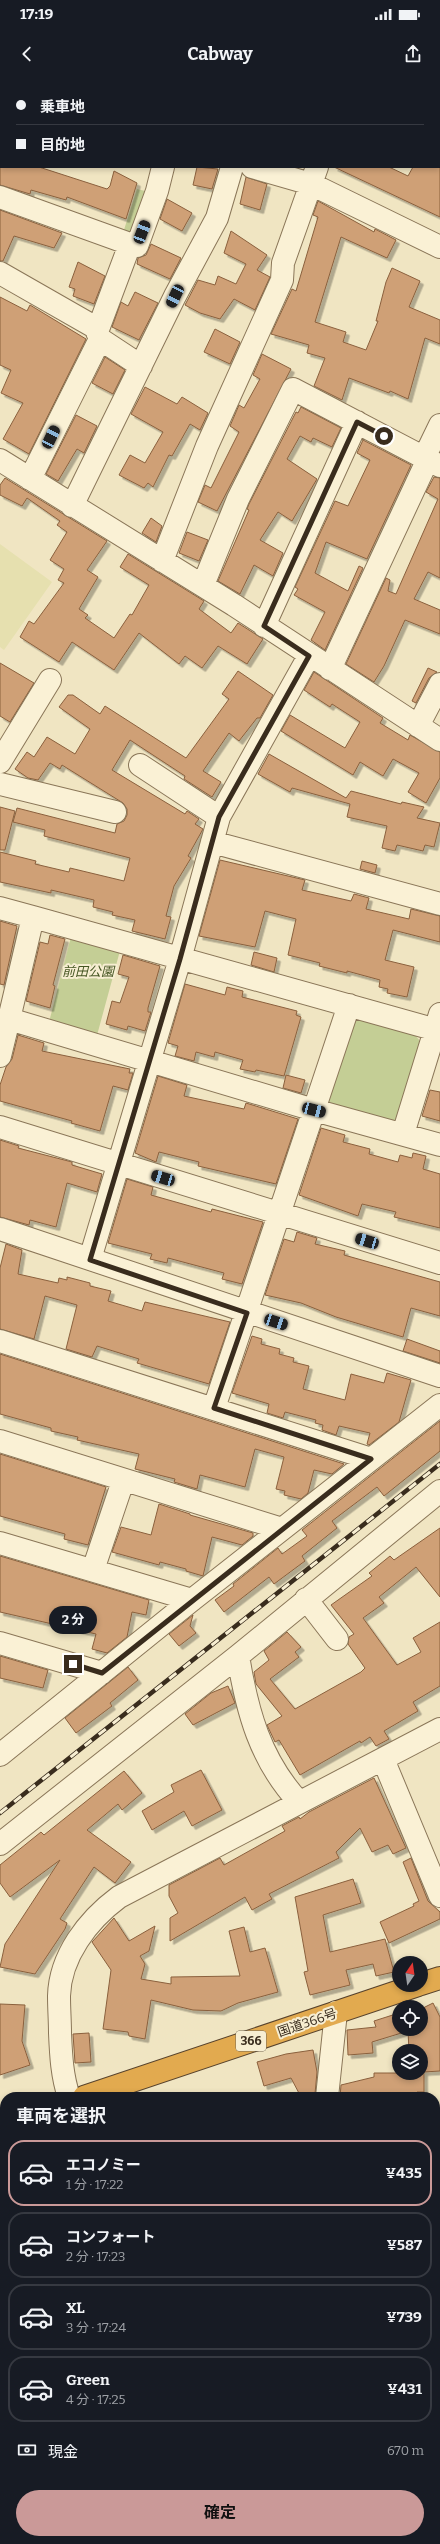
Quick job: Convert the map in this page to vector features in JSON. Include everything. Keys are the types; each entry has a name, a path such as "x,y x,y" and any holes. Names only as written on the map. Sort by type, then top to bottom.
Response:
{"highway":[{"path":"428,1982 440,1978"},
{"name":"国道366号","path":"103,2092 397,1992"}],"street":[{"path":"0,197 137,246 158,191 163,168"},
{"path":"72,506 216,218 232,168"},
{"path":"260,168 314,175 440,247"},
{"path":"162,561 208,446 282,280 283,263 314,175"},
{"path":"30,479 99,334 130,244"},
{"path":"0,273 99,334 141,366"},
{"path":"203,585 238,499 294,389 431,461"},
{"path":"264,626 357,422"},
{"path":"330,669 431,461 440,425"},
{"path":"0,460 72,506 203,585 309,656 440,740"},
{"path":"90,1260 180,959 219,817 309,656"},
{"path":"0,762 50,680"},
{"path":"418,726 440,684"},
{"path":"140,765 219,817"},
{"path":"0,784 115,812"},
{"path":"212,842 440,904"},
{"path":"0,908 348,1005 438,1025 403,1134"},
{"path":"0,1056 33,917"},
{"path":"214,1408 280,1214 348,1005"},
{"path":"9,1019 314,1110 440,1145"},
{"path":"0,1127 440,1263"},
{"path":"0,1229 247,1313 440,1376"},
{"path":"0,1341 371,1459"},
{"path":"3,1749 102,1673 192,1600 440,1405"},
{"path":"0,1442 282,1530"},
{"path":"93,1570 123,1481"},
{"path":"0,1844 238,1656 440,1491"},
{"path":"0,1543 192,1600"},
{"path":"306,1599 337,1639"},
{"path":"0,1643 102,1673"},
{"path":"238,1656 245,1698 257,1736 275,1772 299,1802"},
{"path":"66,2092 62,2077 59,1995 69,1957 78,1938 102,1909 119,1897 440,1729"},
{"path":"383,1759 440,1896"},
{"path":"328,2092 336,2012"}],"shaded area":[{"path":"0,544 52,582 4,650 0,647"}],"green space":[{"path":"137,189 153,193 136,239 123,233"},
{"name":"前田公園","path":"72,933 121,947 96,1039 48,1026"},
{"path":"357,1018 412,1032 422,1043 396,1127 330,1107 326,1099 351,1021"}],"building":[{"path":"0,168 42,168 107,189 110,186 114,171 137,183 126,219 67,197 66,200 31,190 30,194 0,185"},
{"path":"197,168 218,169 212,189 193,185"},
{"path":"336,168 391,168 408,176 412,168 440,168 440,217"},
{"path":"246,177 267,184 260,210 240,204"},
{"path":"167,199 192,213 182,231 160,219"},
{"path":"318,201 374,232 375,229 396,240 387,258 341,237 315,322 346,332 343,342 366,350 378,321 376,321 386,282 392,268 420,281 409,307 440,320 440,344 425,338 408,399 390,391 389,393 349,378 342,400 314,386 325,358 307,353 309,345 271,334 292,289 296,291 318,217 313,215"},
{"path":"0,210 62,233 54,248 14,236 3,261 0,261"},
{"path":"231,231 267,255 257,270 270,277 255,310 234,299 220,319 200,313 185,305 198,280 215,285 218,276 236,284 246,264 224,253"},
{"path":"151,244 181,258 170,279 137,264 138,258 146,255"},
{"path":"78,262 105,276 94,304 73,296 75,289 69,287"},
{"path":"135,292 158,303 139,340 112,327 121,302 128,306"},
{"path":"0,297 27,311 30,305 86,339 29,454 3,439 23,403 1,393 11,370 0,365"},
{"path":"215,329 240,342 230,364 204,352"},
{"path":"262,354 291,369 217,511 198,502 205,485 211,488 239,432 230,426 239,405 244,408 260,379 253,375"},
{"path":"105,357 125,370 113,394 92,383"},
{"path":"145,387 177,404 182,397 208,413 200,430 190,424 172,456 169,455 153,487 148,483 144,488 119,475 130,455 145,463 163,432 131,414"},
{"path":"301,407 341,428 332,447 313,438 311,442 300,436 287,459 317,479 292,521 278,512 260,540 283,553 273,576 254,565 240,594 218,581 249,510 247,509 249,504 296,412 298,413"},
{"path":"76,415 97,426 84,453 77,449 58,481 46,474"},
{"path":"363,440 411,465 367,559 326,542 315,573 348,591 359,566 363,568 325,650 311,640 325,612 294,595 298,589 295,587 335,501 348,506 370,460 357,453"},
{"path":"434,477 440,478 440,578 428,572 414,599 440,610 440,634 405,620 384,666 374,682 346,664 386,578 390,580 388,591 396,594 438,499 426,492"},
{"path":"5,478 107,541 87,570 98,577 79,609 88,615 85,618 114,638 130,614 132,615 149,585 120,567 128,554 204,601 199,609 231,633 238,623 263,639 247,664 218,646 202,668 185,656 179,664 139,633 114,670 72,642 59,662 20,637 29,621 34,624 64,583 58,580 64,569 50,560 67,532 57,525 60,521 27,498 22,506 0,495 0,485"},
{"path":"151,518 162,526 156,542 142,533"},
{"path":"187,532 208,540 199,561 179,553"},
{"path":"0,663 34,683 10,722 0,716"},
{"path":"428,668 437,672 429,678 416,703 412,701"},
{"path":"238,671 273,695 260,718 257,718 239,741 229,733 203,771 221,782 212,797 184,779 185,776 130,740 112,770 185,814 187,811 199,819 195,824 203,829 188,856 191,858 174,886 166,916 171,917 165,939 132,931 135,920 112,915 113,912 93,907 94,900 51,890 51,893 0,882 0,852 36,861 35,864 69,872 70,868 124,881 130,858 44,836 45,830 13,822 17,808 115,833 117,824 124,821 127,815 127,809 123,803 62,765 60,769 50,763 38,780 28,778 15,769 27,752 34,757 47,737 75,754 90,729 59,707 68,695 73,695 100,714 105,706 186,758 229,699 222,694"},
{"path":"314,672 383,718 380,723 408,740 410,735 440,752 440,778 426,803 408,792 419,773 393,759 383,776 360,762 353,775 281,731 290,715 345,748 360,722 332,704 330,707 304,690"},
{"path":"269,754 346,798 351,791 401,804 402,802 424,807 417,818 440,823 434,847 425,845 423,851 397,845 395,851 382,848 387,826 347,817 350,804 292,788 290,792 258,774"},
{"path":"0,807 15,811 5,850 0,850"},
{"path":"220,860 305,880 302,890 351,901 354,894 369,898 366,909 409,919 411,909 440,916 440,942 393,930 385,960 414,967 407,997 387,993 388,989 379,987 380,980 347,971 347,973 319,966 320,963 288,955 296,919 265,911 255,947 199,936"},
{"path":"362,861 377,865 375,873 360,869"},
{"path":"0,921 17,926 4,985 0,984"},
{"path":"50,935 65,939 53,985 55,986 50,1008 26,1001 40,942 48,944"},
{"path":"254,952 277,958 274,972 251,965"},
{"path":"123,955 160,966 148,1008 148,1012 151,1012 145,1031 128,1026 127,1030 106,1024 112,1001 120,1003 129,977 118,974"},
{"path":"185,984 225,995 227,987 243,991 242,997 297,1011 296,1015 301,1017 284,1076 256,1070 255,1072 240,1069 243,1060 215,1052 214,1057 196,1052 194,1061 175,1056 178,1046 168,1043"},
{"path":"18,1035 44,1043 42,1051 130,1069 129,1073 133,1073 128,1090 113,1086 100,1131 71,1123 72,1121 0,1101 0,1085 6,1067 12,1059"},
{"path":"286,1075 305,1080 301,1093 283,1088"},
{"path":"158,1076 187,1085 184,1096 244,1109 246,1103 298,1119 276,1184 198,1166 199,1162 159,1152 156,1162 135,1153"},
{"path":"430,1090 440,1092 440,1121 422,1116"},
{"path":"321,1128 345,1135 343,1142 370,1149 369,1154 398,1162 400,1155 412,1158 413,1153 426,1156 423,1169 440,1174 440,1228 394,1217 396,1212 362,1204 358,1216 299,1195"},
{"path":"0,1140 19,1146 18,1148 72,1162 72,1165 102,1174 97,1192 67,1183 56,1227 30,1220 29,1225 0,1217"},
{"path":"127,1179 153,1187 151,1195 211,1212 212,1209 263,1222 242,1284 222,1279 224,1273 168,1258 167,1263 150,1259 152,1254 108,1243"},
{"path":"297,1232 317,1238 315,1244 345,1251 344,1255 440,1282 440,1316 411,1308 403,1337 336,1317 301,1303 265,1295 284,1239 294,1242"},
{"path":"6,1244 22,1250 18,1274 58,1283 59,1278 67,1280 67,1277 90,1283 90,1286 111,1291 108,1301 142,1311 145,1302 230,1322 209,1384 137,1363 139,1359 97,1346 92,1357 66,1349 77,1305 45,1296 34,1339 0,1329 0,1268"},
{"path":"252,1336 262,1339 261,1344 280,1349 279,1354 294,1358 293,1362 309,1366 303,1389 345,1400 351,1374 384,1383 387,1373 411,1380 399,1422 369,1445 367,1444 370,1433 339,1426 336,1435 322,1430 323,1425 315,1423 316,1420 285,1412 283,1418 267,1413 269,1404 232,1393"},
{"path":"407,1339 440,1351 440,1363 403,1351"},
{"path":"0,1354 344,1464 332,1474 314,1470 308,1493 301,1499 284,1495 285,1491 276,1489 284,1457 255,1449 245,1487 200,1475 197,1489 174,1482 175,1479 135,1469 139,1454 77,1440 78,1437 51,1431 51,1428 0,1414"},
{"path":"440,1421 440,1451 384,1496 377,1487 332,1521 337,1528 302,1556 305,1561 274,1584 269,1577 224,1612 215,1600 234,1586 233,1584 278,1548 282,1554 307,1536 302,1530"},
{"path":"0,1454 106,1487 88,1545 64,1539 65,1534 0,1516"},
{"path":"159,1504 190,1515 253,1533 253,1536 242,1545 212,1537 203,1576 186,1571 186,1569 160,1562 159,1565 112,1552 121,1527 151,1535"},
{"path":"440,1528 440,1597 416,1567 379,1597 384,1603 363,1618 397,1665 421,1652 413,1638 440,1622 440,1686 413,1702 418,1711 384,1731 389,1739 376,1746 370,1737 361,1743 360,1741 300,1775 279,1740 275,1742 267,1725 282,1716 256,1684 254,1672 269,1660 264,1651 287,1632 301,1647 295,1652 299,1657 270,1679 295,1709 361,1672 365,1668 348,1644 349,1637 354,1634 331,1605 372,1576 369,1573 390,1556 394,1560"},
{"path":"0,1556 149,1600 146,1615 132,1612 127,1637 107,1653 92,1649 96,1634 0,1612"},
{"path":"193,1615 190,1626 196,1633 179,1646 169,1634"},
{"path":"0,1656 48,1670 43,1688 0,1678"},
{"path":"128,1667 138,1680 110,1703 112,1706 76,1733 65,1718"},
{"path":"228,1686 235,1703 193,1725 185,1714 211,1693"},
{"path":"201,1770 222,1810 192,1826 184,1811 152,1830 142,1811 174,1792 171,1785"},
{"path":"124,1771 142,1793 122,1810 118,1804 87,1830 131,1862 115,1883 94,1867 60,1919 67,1923 65,1929 35,1974 0,1967 5,1944 60,1860 10,1897 0,1883 0,1865 41,1832 44,1835"},
{"path":"374,1778 406,1848 393,1854 388,1845 372,1852 360,1828 336,1852 339,1858 269,1894 272,1899 252,1910 245,1897 170,1941 170,1918 178,1913 169,1896 169,1885 220,1858 224,1865 285,1831 282,1826 299,1817 300,1819 309,1812"},
{"path":"411,1858 428,1901 440,1912 440,1919 389,1943 380,1922 414,1906 413,1904 419,1901 403,1862"},
{"path":"353,1879 361,1903 323,1915 330,1952 385,1939 392,1965 392,1972 376,1976 373,1964 346,1970 350,1985 310,1995 304,1972 308,1971 295,1897"},
{"path":"114,1918 129,1941 155,1926 149,1951 140,1956 145,1964 141,1979 171,1984 171,1977 240,1976 229,1931 244,1927 250,1952 265,1948 278,1992 238,2003 221,2011 193,2010 151,2000 145,2039 129,2036 128,2032 103,2029 111,1970 92,1942"},
{"path":"433,2003 440,2017 440,2071 428,2072 428,2044 409,2044 408,2036 428,2036 428,2006"},
{"path":"0,2004 25,2005 22,2041 30,2065 0,2075"},
{"path":"392,2015 392,2036 372,2042 373,2053 348,2055 347,2030 376,2027 374,2021"},
{"path":"89,2033 91,2062 75,2063 73,2034"},
{"path":"313,2050 317,2072 315,2092 298,2092 291,2078 264,2086 257,2062 286,2054"},
{"path":"374,2073 392,2073 392,2080 424,2080 424,2092 340,2092 341,2085 374,2077"}],"railway":[{"path":"0,1813 440,1464"}],"route":[{"path":"73,1664 102,1673 371,1459 214,1408 247,1313 90,1260 180,959 219,817 309,656 264,626 357,422 384,436"}]}
